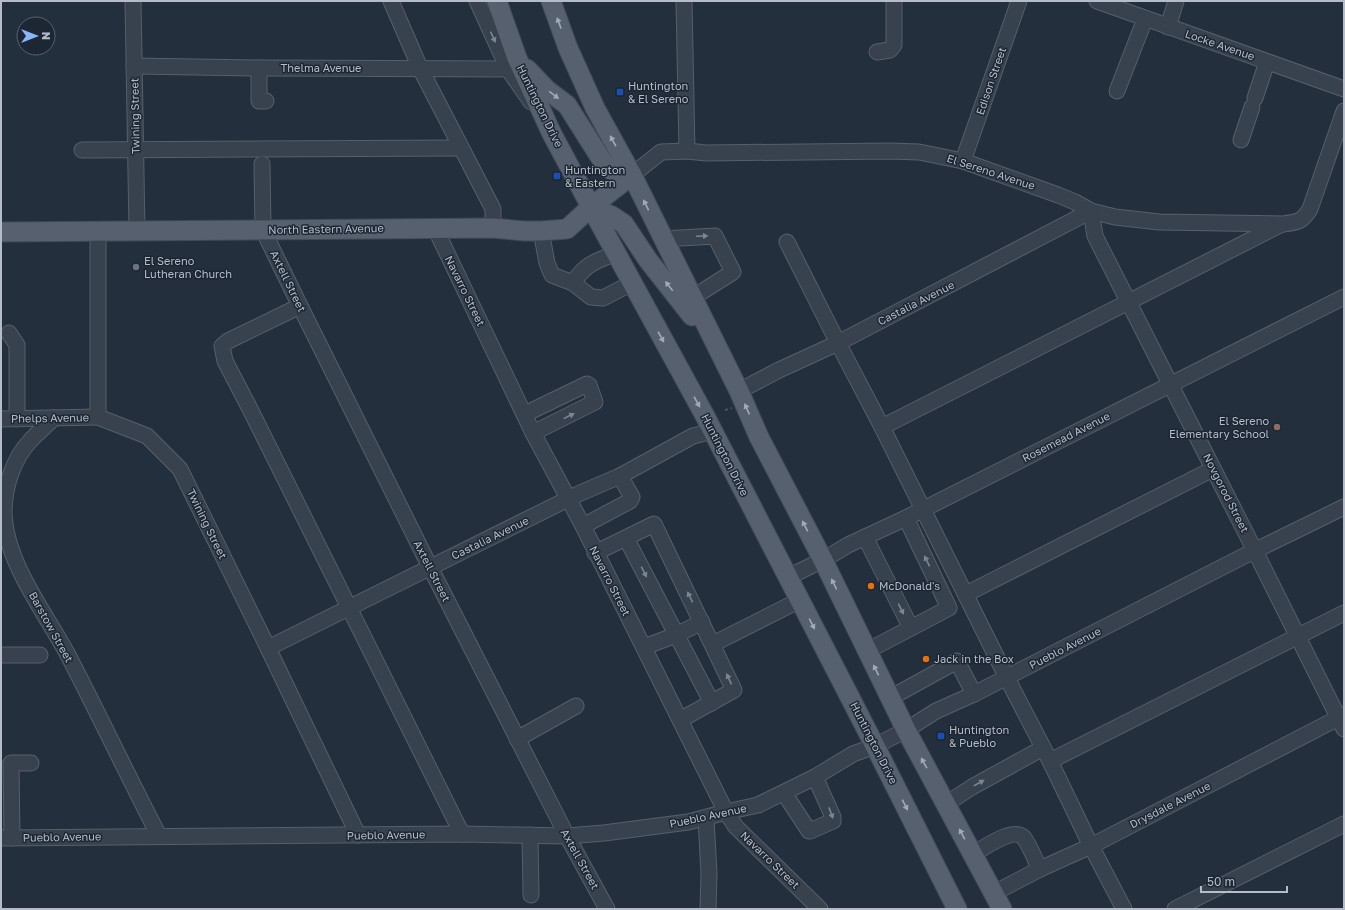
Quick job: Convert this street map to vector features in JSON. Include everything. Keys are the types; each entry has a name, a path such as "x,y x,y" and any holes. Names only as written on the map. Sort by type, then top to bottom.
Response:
{"main road":[{"name":"Huntington Drive","path":"497,1 512,64 552,134 712,431 875,746 957,909"},
{"path":"551,1 568,48 595,108 632,175 718,350 736,399 759,437 823,560 906,730 998,901"},
{"path":"512,64 567,105 605,165 618,175 632,175"},
{"name":"North Eastern Avenue","path":"1,232 435,228 493,228 541,231 567,228 632,175"},
{"path":"591,207 612,216 624,224 648,260 718,350"}],"street":[{"name":"Twining Street","path":"133,1 137,231"},
{"path":"391,1 420,68 493,209 493,228"},
{"path":"477,1 512,64"},
{"path":"684,1 687,151"},
{"path":"877,52 890,50 894,45 894,1"},
{"name":"Edison Street","path":"963,161 1019,1"},
{"name":"Locke Avenue","path":"1097,1 1344,89"},
{"path":"1168,27 1176,1"},
{"path":"1117,91 1145,19"},
{"path":"1241,140 1267,62"},
{"name":"Thelma Avenue","path":"134,66 420,68 512,64"},
{"path":"258,68 259,101 266,101"},
{"name":"El Sereno Avenue","path":"632,175 661,152 687,151 706,153 890,150 920,152 963,161 1058,195 1075,202 1091,212 1159,222 1283,224 1297,222 1304,219 1310,209 1344,112"},
{"path":"82,150 461,148"},
{"path":"262,164 263,230"},
{"name":"Novgorod Street","path":"1091,212 1095,236 1342,721"},
{"name":"Castalia Avenue","path":"736,399 779,370 838,343 1091,212"},
{"path":"882,427 1283,224"},
{"name":"Navarro Street","path":"435,228 533,433 583,526 726,812 736,827 820,909"},
{"name":"Axtell Street","path":"263,230 430,567 567,836 607,909"},
{"path":"98,231 98,418"},
{"path":"541,231 547,263 552,275 573,283 591,297 603,298 632,283"},
{"path":"663,239 715,236 733,272 692,298"},
{"path":"787,242 882,427 1047,755 1091,846 1124,909"},
{"path":"573,283 580,272 589,264 616,253"},
{"name":"Rosemead Avenue","path":"788,577 823,560 848,545 923,510 1344,297"},
{"path":"300,306 228,341 222,346 222,352 225,361 462,834"},
{"path":"9,333 17,345 17,419"},
{"path":"524,414 587,384 589,385 595,402 533,433"},
{"name":"Barstow Street","path":"54,418 29,442 14,464 7,488 4,511 8,542 22,575 68,655 159,836"},
{"name":"Twining Street","path":"98,418 147,436 180,469 358,835"},
{"name":"Phelps Avenue","path":"1,419 98,418"},
{"name":"Castalia Avenue","path":"268,648 430,567 569,500 578,494 620,476 693,436 712,431"},
{"path":"966,594 1213,469"},
{"path":"583,526 630,501 632,497 620,476"},
{"name":"Pueblo Avenue","path":"6,838 462,834 567,836 604,833 688,822 706,818 758,805 784,793 815,777 853,754 875,746 906,730 936,711 1007,678 1255,550 1344,507"},
{"path":"867,651 949,608 906,518"},
{"path":"596,553 654,524 734,690 680,720"},
{"path":"865,537 911,628"},
{"path":"626,538 712,703"},
{"path":"713,644 800,600"},
{"path":"946,804 972,787 1047,755 1344,613"},
{"path":"644,647 676,635 702,622"},
{"path":"1,655 40,655"},
{"path":"890,698 957,661 974,694"},
{"path":"517,738 576,706"},
{"name":"Drysdale Avenue","path":"998,901 1040,869 1091,846 1342,721"},
{"path":"6,838 11,763 31,763"},
{"path":"784,793 808,831 810,832 833,821 833,817 815,777"},
{"path":"706,818 708,909"},
{"path":"1175,909 1344,824"},
{"path":"973,854 1010,834 1018,834 1024,838 1040,869"},
{"path":"530,835 531,895"}],"path":[{"path":"725,410 736,399"}],"place":[{"name":"Huntington & El Sereno","path":"620,92"},
{"name":"Huntington & Eastern","path":"557,176"},
{"name":"El Sereno Lutheran Church","path":"136,267"},
{"name":"El Sereno Elementary School","path":"1277,427"},
{"name":"McDonald's","path":"871,586"},
{"name":"Jack in the Box","path":"926,659"},
{"name":"Huntington & Pueblo","path":"941,736"}]}
